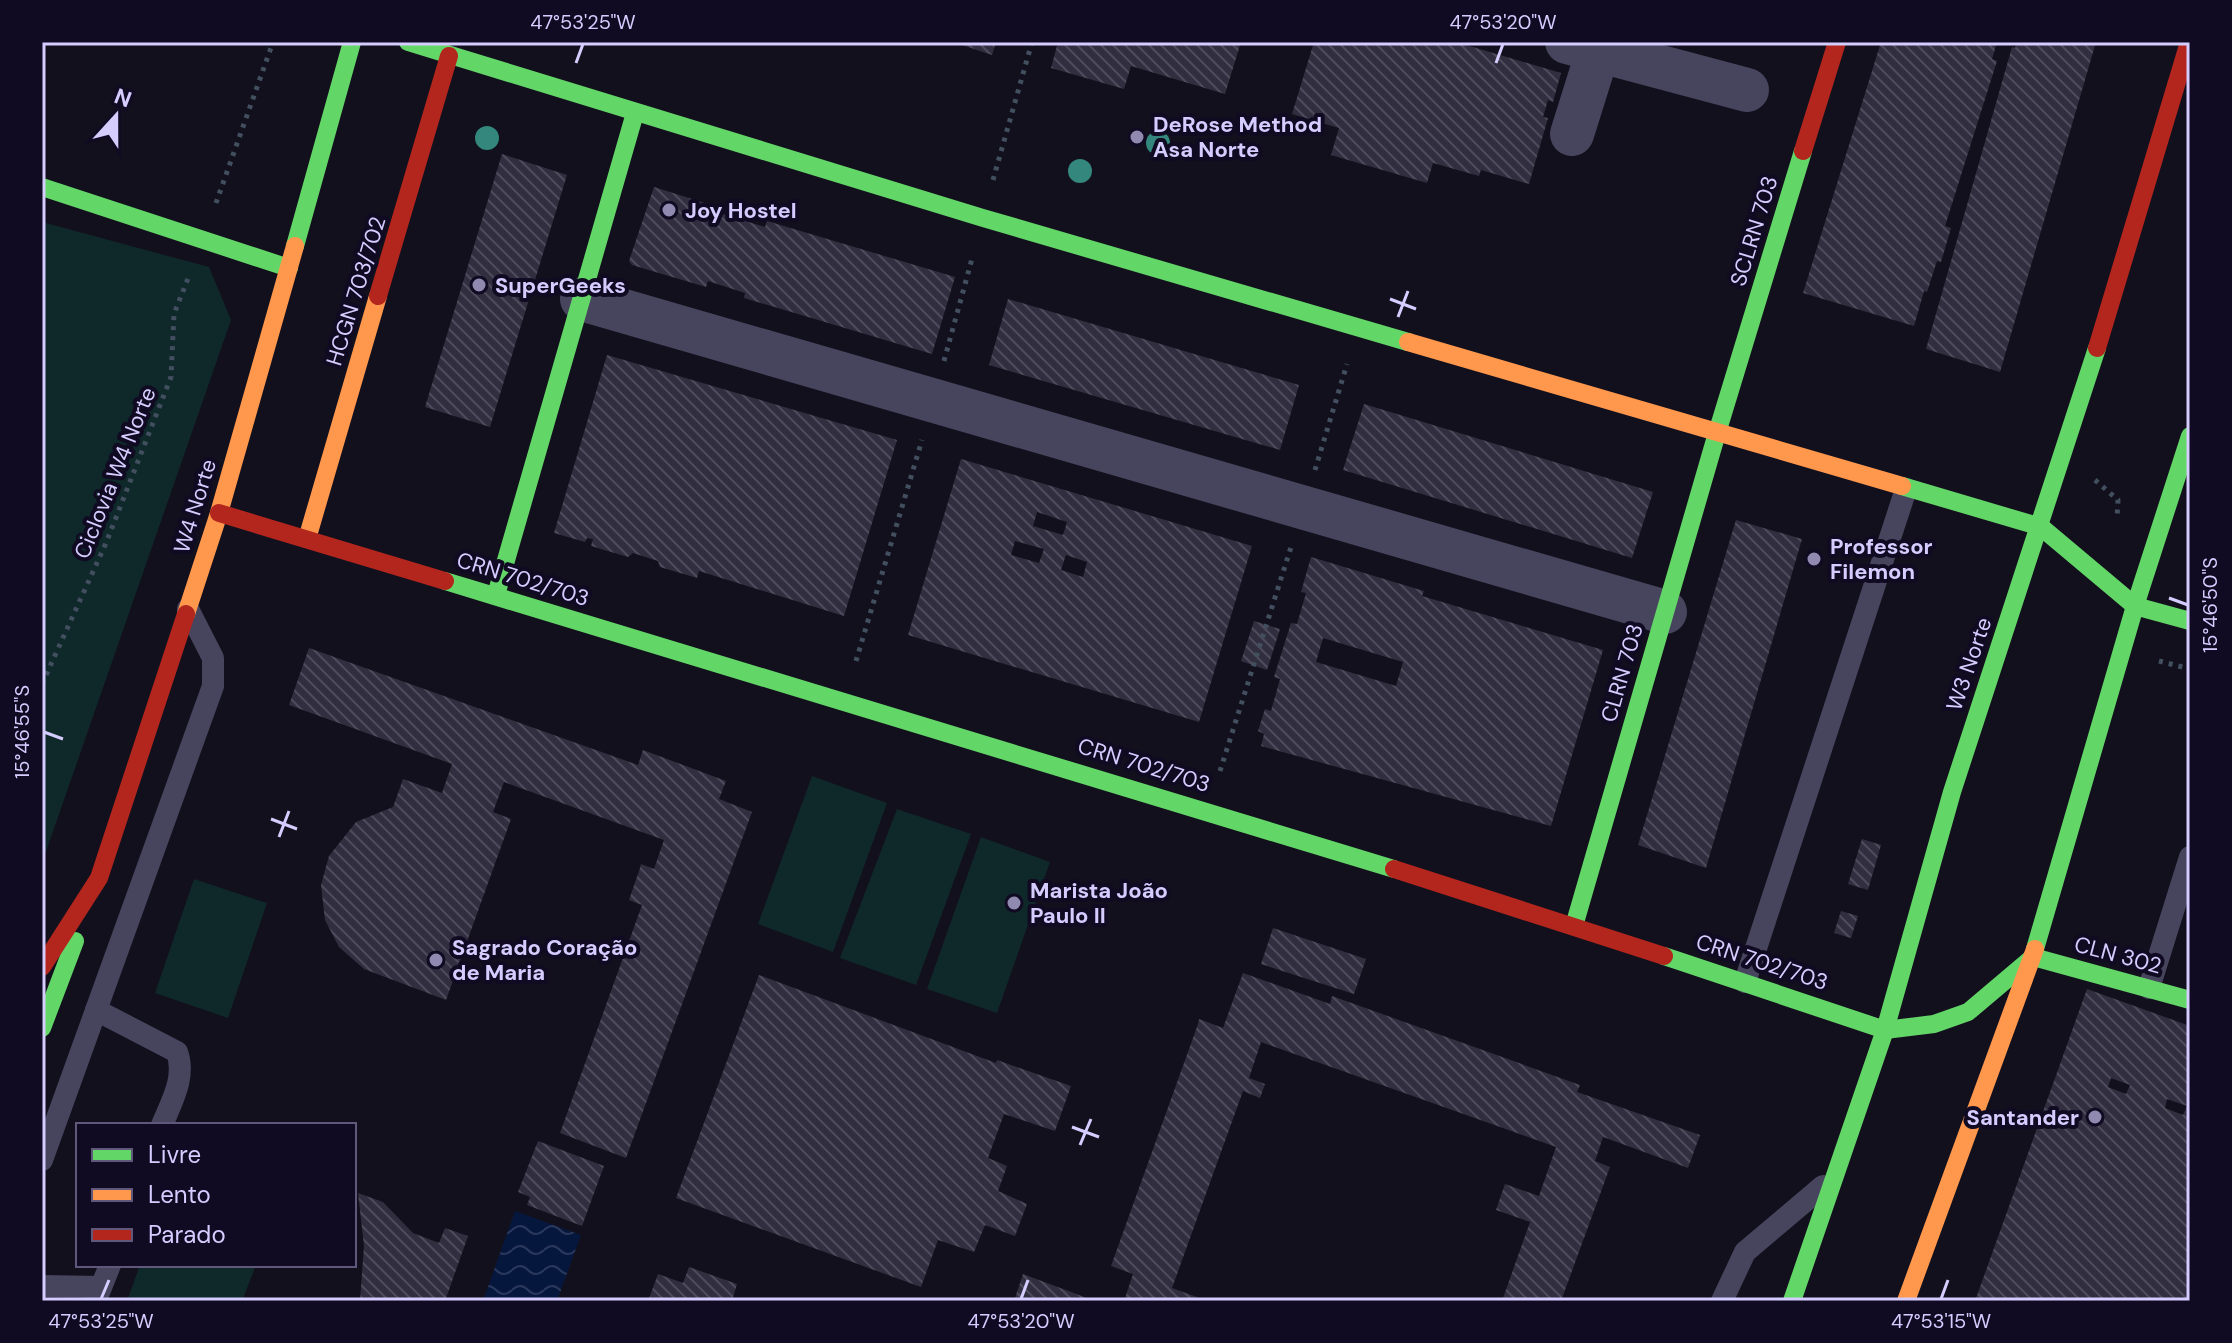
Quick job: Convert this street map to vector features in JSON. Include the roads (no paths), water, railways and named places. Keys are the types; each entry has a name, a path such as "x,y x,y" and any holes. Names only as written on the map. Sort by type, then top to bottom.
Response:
{"street":[{"name":"W4 Norte","path":"42,967 99,878 219,513 352,42"},
{"path":"408,42 983,218 2041,527 2135,606 2190,621"},
{"name":"SCLRN 703","path":"1717,433 1837,42"},
{"name":"W3 Norte","path":"1792,1301 1885,1030 1952,792 2041,527 2189,42"},
{"path":"1572,134 1582,47 1747,90"},
{"name":"HCGN 703/702","path":"307,539 449,56"},
{"path":"496,595 635,113"},
{"path":"42,187 289,268"},
{"path":"582,299 1304,505 1665,612"},
{"name":"CLRN 703","path":"1574,926 1717,433"},
{"path":"1906,1301 2033,957 2135,606 2190,436"},
{"name":"CRN 702/703","path":"219,513 1208,810 1574,926 1885,1030 1934,1027 1982,1006 2033,957"},
{"path":"42,1028 99,878"},
{"name":"CLN 302","path":"2033,957 2190,1000"}],"lane":[{"path":"1745,982 1906,489"},
{"path":"42,1160 213,686 213,658 188,608"},
{"path":"2149,988 2190,857"},
{"path":"96,1010 177,1052 182,1064 180,1079 163,1123"},
{"path":"1722,1301 1745,1252 1836,1175"},
{"path":"42,1286 99,1294 109,1267"}],"water":[{"path":"515,1211 581,1235 557,1301 483,1301"}],"place":[{"name":"DeRose Method Asa Norte","path":"1137,137"},
{"name":"Joy Hostel","path":"669,210"},
{"name":"SuperGeeks","path":"479,285"},
{"name":"Professor Filemon","path":"1814,559"},
{"name":"Marista João Paulo II","path":"1014,903"},
{"name":"Sagrado Coração de Maria","path":"436,960"},
{"name":"Santander","path":"2095,1117"}]}
